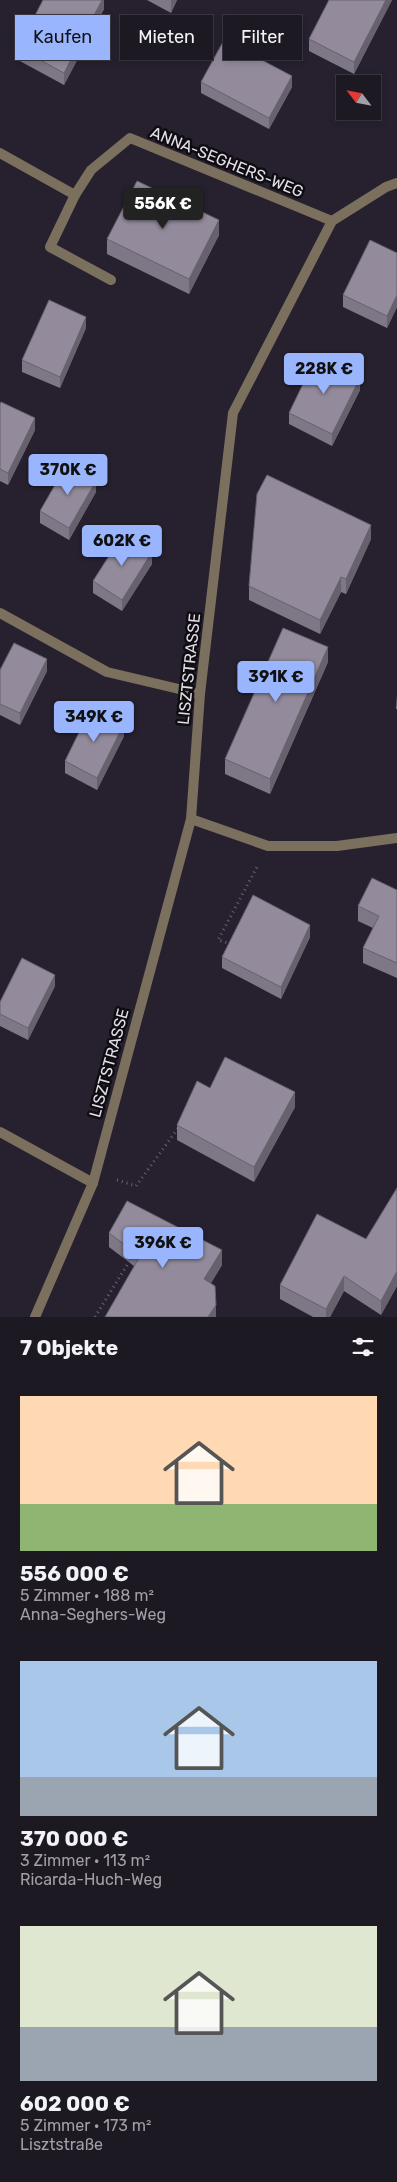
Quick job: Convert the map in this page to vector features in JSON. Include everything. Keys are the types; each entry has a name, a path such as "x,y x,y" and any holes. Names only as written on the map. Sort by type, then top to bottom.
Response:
{"street":[{"name":"ANNA-SEGHERS-WEG","path":"111,280 50,247 75,195 91,170 130,138 332,221"},
{"path":"0,153 75,195"},
{"path":"332,221 397,183"},
{"name":"LISZTSTRASSE","path":"35,1317 93,1183 190,819 200,694 232,413 332,221"},
{"path":"0,612 107,672 200,694"},
{"path":"190,819 268,846 337,846 397,838"},
{"path":"0,1132 93,1183"}],"path":[{"path":"234,945 218,940 268,846"},
{"path":"95,1172 136,1186 183,1122"},
{"path":"95,1317 129,1262"}],"building":[{"path":"43,0 102,0 94,15 35,15"},
{"path":"329,0 386,0 354,62 309,39"},
{"path":"223,42 223,60 262,60 292,76 269,118 201,82"},
{"path":"40,60 71,60 64,73"},
{"path":"137,181 219,220 189,279 107,239"},
{"path":"370,240 397,253 397,295 387,316 343,295"},
{"path":"49,300 86,317 60,377 22,360"},
{"path":"316,357 360,378 332,434 289,413"},
{"path":"1,402 35,418 8,473 0,469"},
{"path":"67,464 96,481 69,528 40,511"},
{"path":"267,475 371,525 346,579 341,577 320,620 249,586 257,494"},
{"path":"123,534 152,552 122,600 93,581"},
{"path":"283,628 328,647 270,779 225,759"},
{"path":"14,643 47,659 20,713 0,704 0,670"},
{"path":"91,708 124,724 97,778 65,761"},
{"path":"372,878 397,890 397,963 363,948 379,916 358,906"},
{"path":"253,895 310,925 281,987 222,957"},
{"path":"22,958 55,975 28,1028 0,1014 0,1002"},
{"path":"225,1057 295,1092 254,1167 177,1125 197,1081 210,1088"},
{"path":"397,1188 397,1271 381,1301 344,1276 326,1309 280,1285 317,1214 366,1239"},
{"path":"127,1201 222,1250 204,1279 215,1286 216,1305 208,1317 105,1317 140,1256 109,1233"}]}
